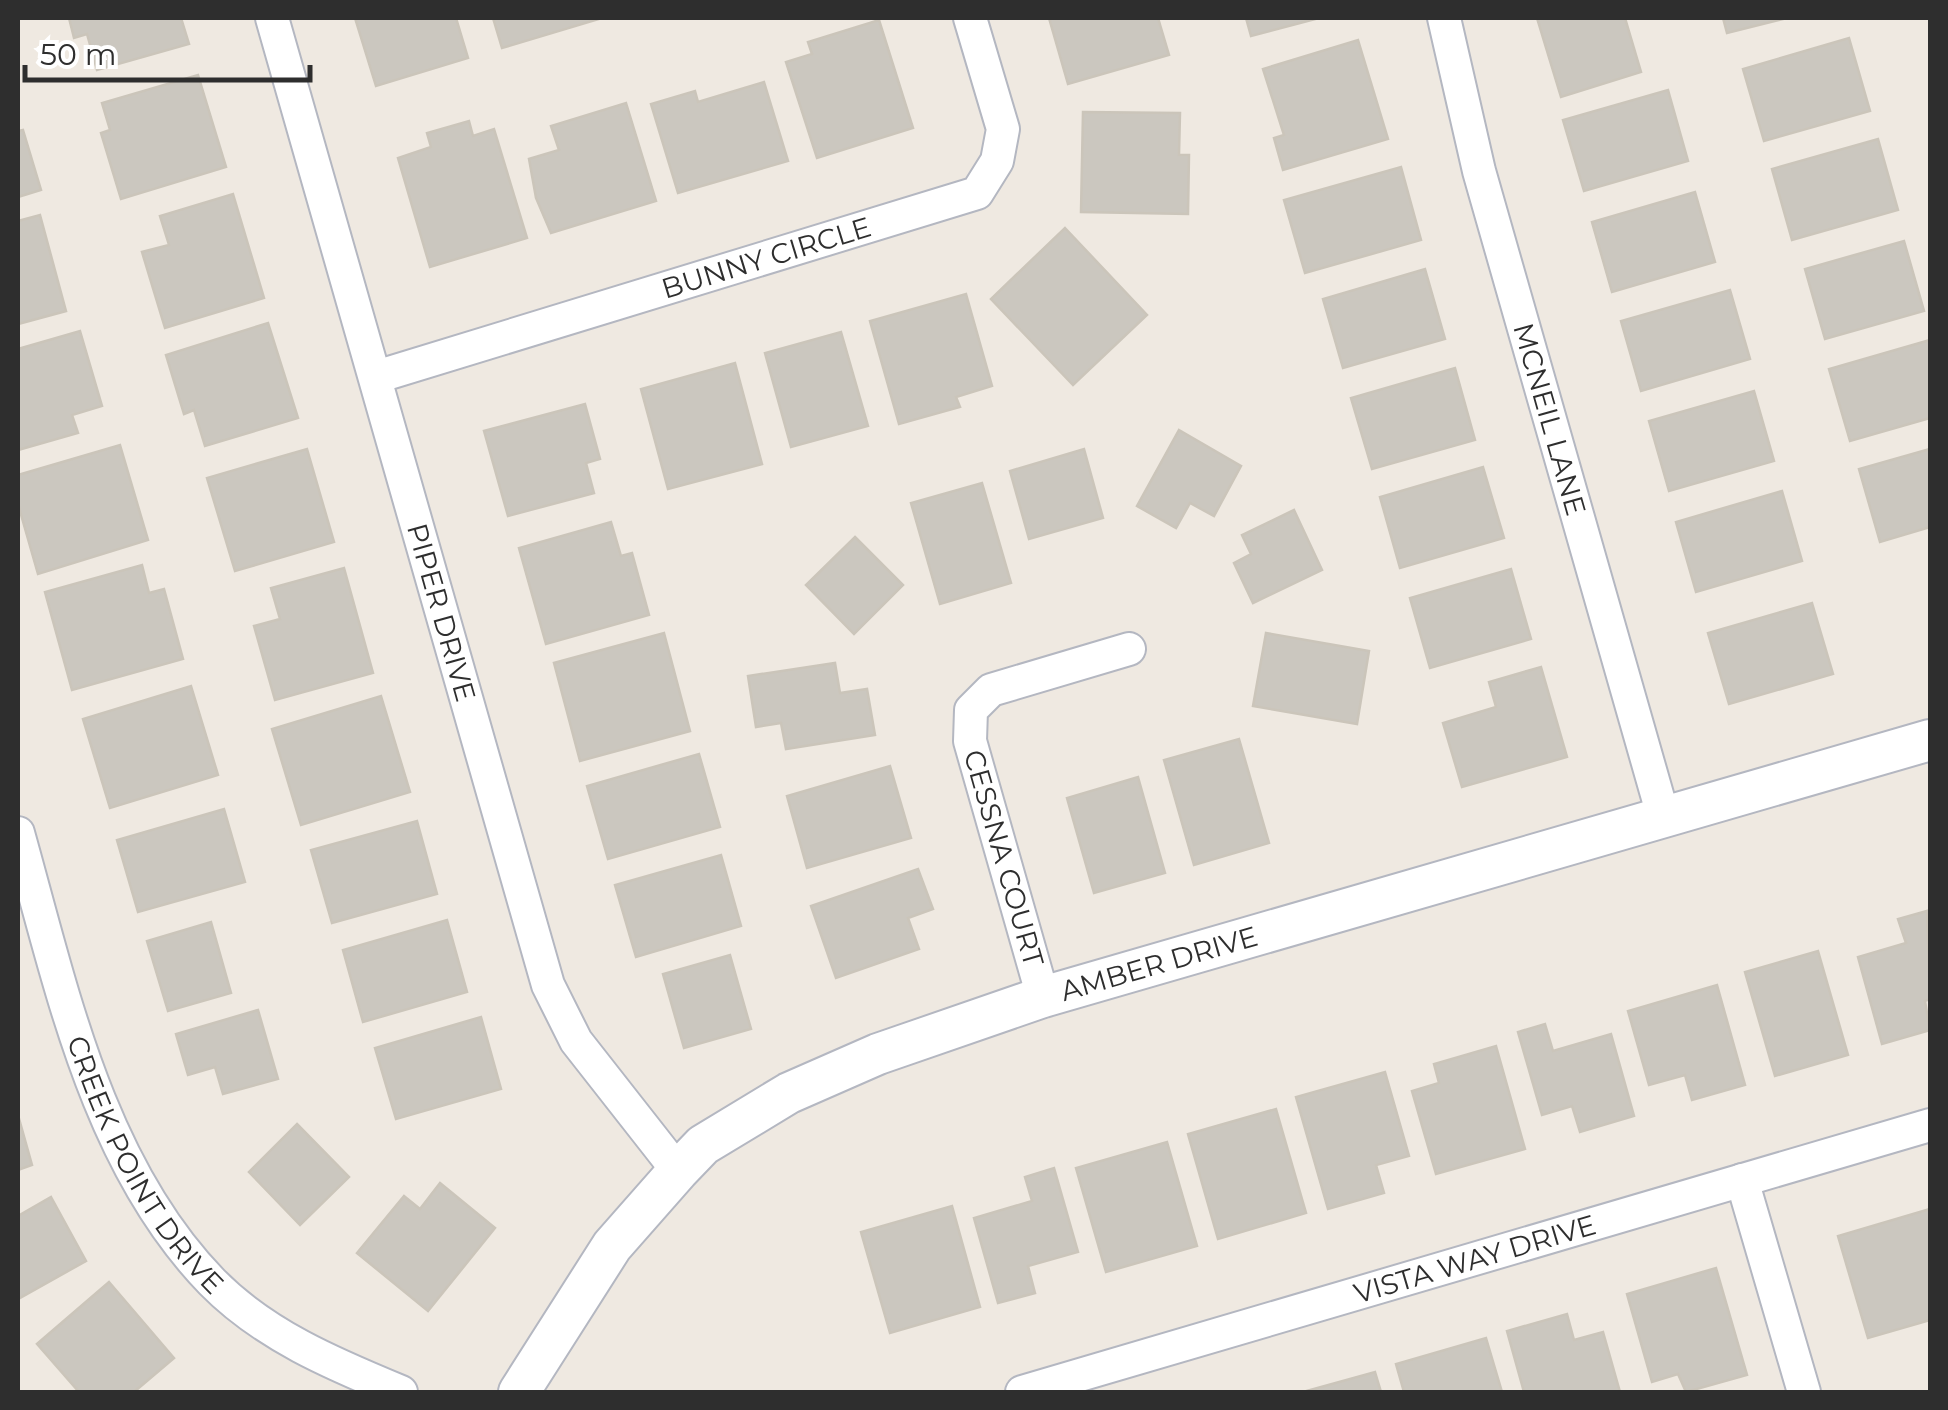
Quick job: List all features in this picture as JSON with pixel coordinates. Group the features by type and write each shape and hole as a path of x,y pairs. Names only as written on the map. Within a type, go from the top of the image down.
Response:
{"street":[{"name":"PIPER DRIVE","path":"272,18 548,985 576,1041 678,1171"},
{"name":"BUNNY CIRCLE","path":"376,377 977,193 997,161 1003,129 970,18"},
{"name":"MCNEIL LANE","path":"1444,18 1479,171 1664,819"},
{"name":"CESSNA COURT","path":"1042,997 970,741 972,710 991,690 1128,649"},
{"name":"AMBER DRIVE","path":"519,1392 612,1246 678,1171 703,1145 789,1093 878,1054 1042,997 1930,740"},
{"name":"CREEK POINT DRIVE","path":"18,833 84,1054 114,1136 151,1203 212,1282 272,1330 325,1361 401,1392"},
{"name":"VISTA WAY DRIVE","path":"1022,1392 1930,1125"},
{"path":"1742,1180 1804,1392"}],"building":[{"path":"69,18 181,18 189,44 97,70 87,34 74,38"},
{"path":"355,18 456,18 468,58 376,86"},
{"path":"493,18 598,18 599,19 502,48"},
{"path":"1049,18 1158,18 1169,55 1068,84"},
{"path":"1246,18 1319,18 1251,36"},
{"path":"1537,18 1625,18 1641,72 1561,97"},
{"path":"1723,18 1787,18 1727,33"},
{"path":"879,20 913,128 817,158 786,62 812,54 808,42"},
{"path":"1849,38 1870,111 1764,141 1743,69"},
{"path":"1358,40 1388,139 1283,170 1274,138 1284,135 1263,69"},
{"path":"198,75 226,167 121,199 101,133 110,130 102,103"},
{"path":"764,82 788,161 678,193 651,104 695,91 698,102"},
{"path":"1668,90 1688,161 1584,191 1563,120"},
{"path":"626,103 656,201 551,233 536,198 529,159 559,150 551,126"},
{"path":"1083,112 1180,113 1179,155 1189,155 1188,214 1081,212"},
{"path":"469,121 473,136 494,129 527,238 430,267 398,158 431,147 427,133"},
{"path":"23,130 41,190 18,197 18,131"},
{"path":"1878,139 1898,210 1792,240 1772,169"},
{"path":"1401,167 1421,240 1305,273 1284,200"},
{"path":"1695,192 1715,262 1612,292 1592,222"},
{"path":"233,194 264,298 165,328 142,252 169,245 160,216"},
{"path":"40,215 66,311 18,324 18,221"},
{"path":"1065,228 1147,315 1073,385 991,299"},
{"path":"1904,241 1924,311 1825,339 1805,269"},
{"path":"1425,269 1445,339 1343,368 1323,299"},
{"path":"1730,290 1750,359 1641,391 1621,321"},
{"path":"966,294 992,386 956,397 960,407 899,424 870,321"},
{"path":"268,323 298,418 205,446 194,410 184,414 166,355"},
{"path":"80,331 102,406 72,415 78,433 18,450 18,349"},
{"path":"841,332 868,426 791,447 765,353"},
{"path":"1930,340 1930,418 1850,441 1829,369"},
{"path":"735,363 762,464 668,489 641,389"},
{"path":"1455,368 1475,440 1372,469 1351,398"},
{"path":"1754,391 1774,461 1669,491 1649,421"},
{"path":"585,404 600,459 586,463 594,493 508,516 484,431"},
{"path":"1179,430 1241,466 1214,516 1190,503 1176,528 1137,506"},
{"path":"120,445 148,540 38,574 18,504 18,475"},
{"path":"307,449 334,542 235,571 207,478"},
{"path":"1084,449 1103,518 1029,539 1010,471"},
{"path":"1930,449 1930,527 1880,542 1859,469"},
{"path":"1483,467 1504,538 1400,568 1380,497"},
{"path":"982,483 1011,583 940,604 911,503"},
{"path":"1782,491 1802,561 1696,592 1676,522"},
{"path":"1294,510 1322,570 1253,603 1234,563 1251,554 1242,535"},
{"path":"611,522 621,556 632,553 649,615 546,644 519,548"},
{"path":"855,537 903,585 854,634 806,585"},
{"path":"142,565 149,593 164,589 183,659 72,690 45,592"},
{"path":"344,568 373,673 275,700 254,626 280,619 271,588"},
{"path":"1511,569 1531,639 1430,668 1410,598"},
{"path":"1812,603 1833,674 1729,704 1708,633"},
{"path":"664,633 690,731 580,761 554,663"},
{"path":"1266,633 1369,651 1357,724 1253,706"},
{"path":"835,663 840,693 867,689 875,735 786,749 781,723 756,727 748,676"},
{"path":"1541,667 1567,757 1462,787 1443,723 1496,707 1489,682"},
{"path":"191,686 218,775 110,808 83,719"},
{"path":"381,696 410,792 301,825 272,729"},
{"path":"1239,739 1269,843 1194,865 1164,760"},
{"path":"699,754 720,827 608,859 587,786"},
{"path":"890,766 911,838 807,868 787,796"},
{"path":"1138,777 1165,873 1094,893 1067,798"},
{"path":"224,809 245,882 138,912 117,840"},
{"path":"417,821 437,894 332,923 311,850"},
{"path":"721,855 741,926 636,957 615,885"},
{"path":"918,869 933,909 908,918 919,949 836,978 811,906"},
{"path":"1927,911 1930,999 1925,1001 1930,1030 1882,1044 1858,957 1906,943 1898,919"},
{"path":"447,920 467,992 363,1022 343,950"},
{"path":"211,922 231,993 168,1011 147,941"},
{"path":"1818,951 1848,1055 1775,1076 1745,972"},
{"path":"730,955 751,1029 684,1048 663,974"},
{"path":"1717,985 1745,1085 1692,1100 1685,1075 1649,1085 1628,1011"},
{"path":"258,1010 278,1079 223,1094 215,1067 188,1075 176,1034"},
{"path":"481,1017 501,1089 396,1119 375,1048"},
{"path":"1545,1024 1553,1051 1611,1034 1634,1116 1580,1132 1572,1106 1542,1115 1518,1032"},
{"path":"1496,1046 1525,1149 1436,1174 1412,1091 1439,1083 1434,1064"},
{"path":"1385,1072 1409,1156 1376,1165 1384,1193 1328,1209 1296,1097"},
{"path":"1276,1109 1306,1213 1218,1239 1188,1134"},
{"path":"18,1115 32,1165 18,1170"},
{"path":"297,1124 349,1177 300,1225 249,1172"},
{"path":"1167,1142 1197,1246 1106,1272 1076,1168"},
{"path":"1054,1168 1078,1252 1028,1266 1035,1293 998,1303 974,1218 1032,1201 1025,1177"},
{"path":"440,1183 495,1228 428,1311 357,1253 404,1196 420,1209"},
{"path":"51,1197 86,1261 18,1299 18,1216"},
{"path":"952,1206 980,1307 890,1333 861,1232"},
{"path":"1930,1209 1930,1320 1868,1338 1838,1236"},
{"path":"1716,1268 1747,1375 1686,1392 1678,1374 1652,1382 1627,1294"},
{"path":"109,1282 174,1358 134,1392 79,1392 37,1344"},
{"path":"1567,1314 1574,1340 1603,1332 1620,1392 1524,1392 1507,1331"},
{"path":"1486,1338 1502,1392 1404,1392 1396,1364"},
{"path":"1375,1372 1381,1392 1303,1392"}]}
